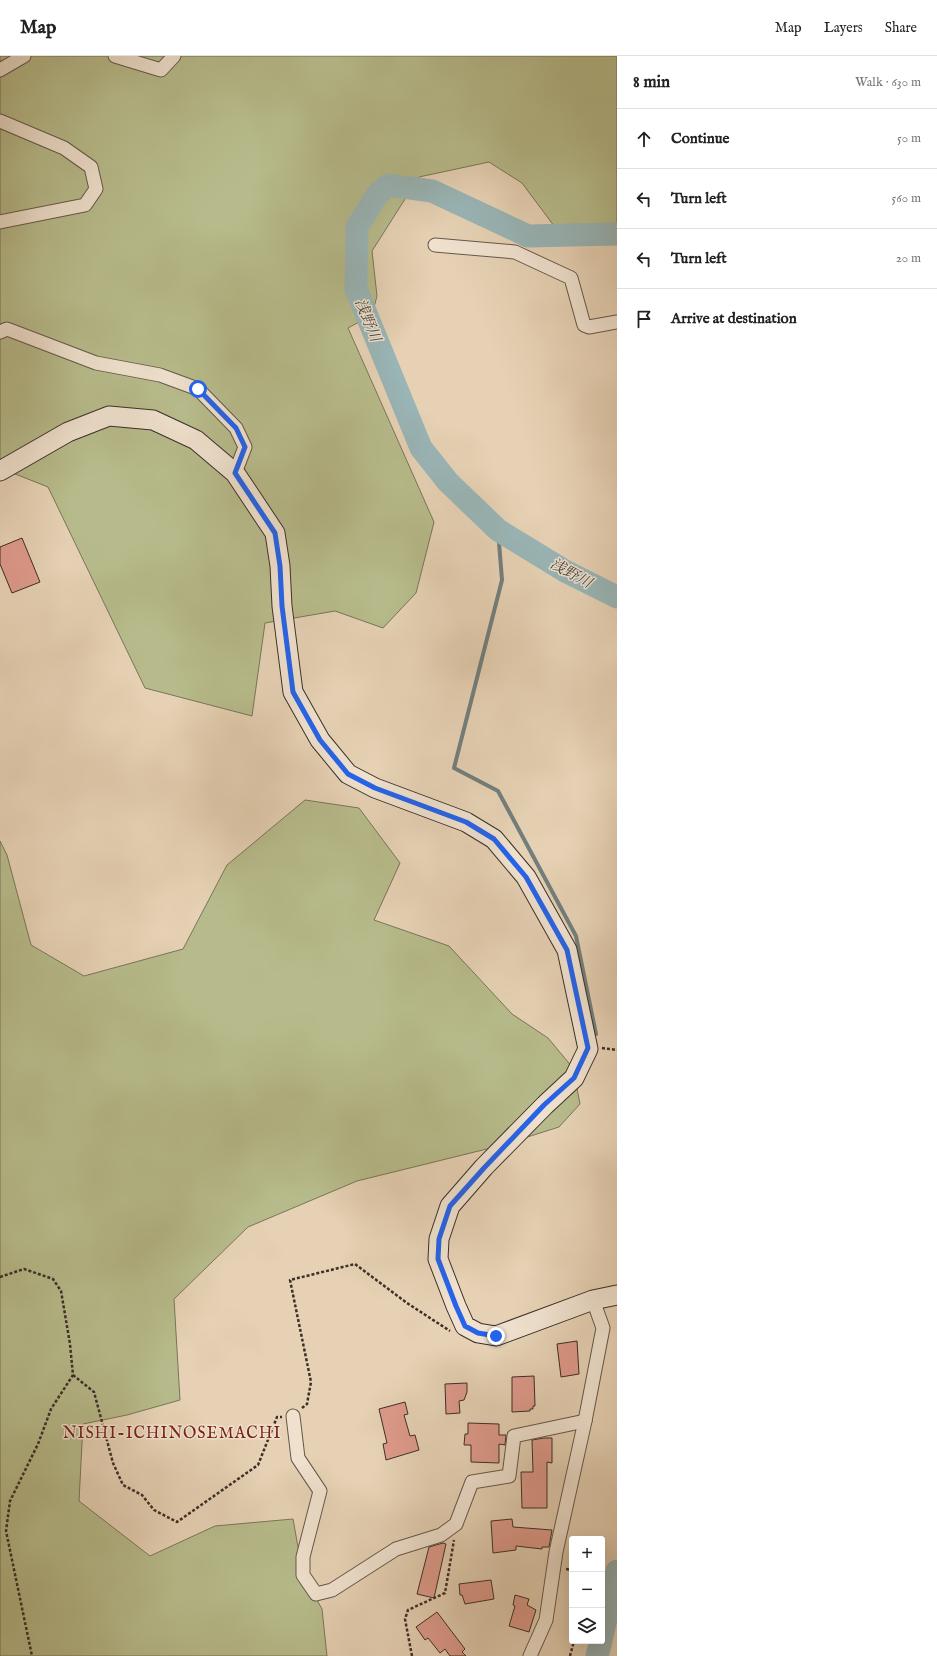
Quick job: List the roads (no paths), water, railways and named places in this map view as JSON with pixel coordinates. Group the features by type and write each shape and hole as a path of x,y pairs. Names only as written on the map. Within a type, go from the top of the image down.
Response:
{"street":[{"path":"0,70 24,56"},
{"path":"115,56 161,70 174,56"},
{"path":"0,121 64,148 91,167 96,190 84,205 0,222"},
{"path":"435,245 515,252 571,278 584,325 589,327 617,322"},
{"path":"0,332 8,329 96,363 160,375 198,389 236,428 245,447 235,473"},
{"path":"0,471 68,432 109,416 153,420 196,440 235,473 275,533 280,566 282,606 293,692 320,740 348,774 375,788 466,822 494,839 526,877 567,950 588,1048 574,1078 544,1105 450,1206 439,1239 438,1259 456,1306 465,1326 478,1333 496,1336 607,1297 603,1328 586,1421 556,1552 546,1620 530,1656"},
{"path":"292,1416 298,1458 320,1490 303,1556 304,1575 316,1594 332,1590 396,1549 441,1535 456,1524 472,1482 509,1476 514,1436 586,1421"}],"waterway":[{"name":"浅野川","path":"617,234 528,236 432,191 388,185 377,195 357,227 356,289 421,448 448,482 498,530 565,571 617,597"},
{"path":"498,530 502,580 454,768 498,791 576,936 596,1034"},
{"name":"浅野川","path":"605,1623 617,1571"},
{"name":"浅野川","path":"597,1656 600,1644"}],"district":[{"name":"NISHI-ICHINOSEMACHI","path":"172,1432"}]}
